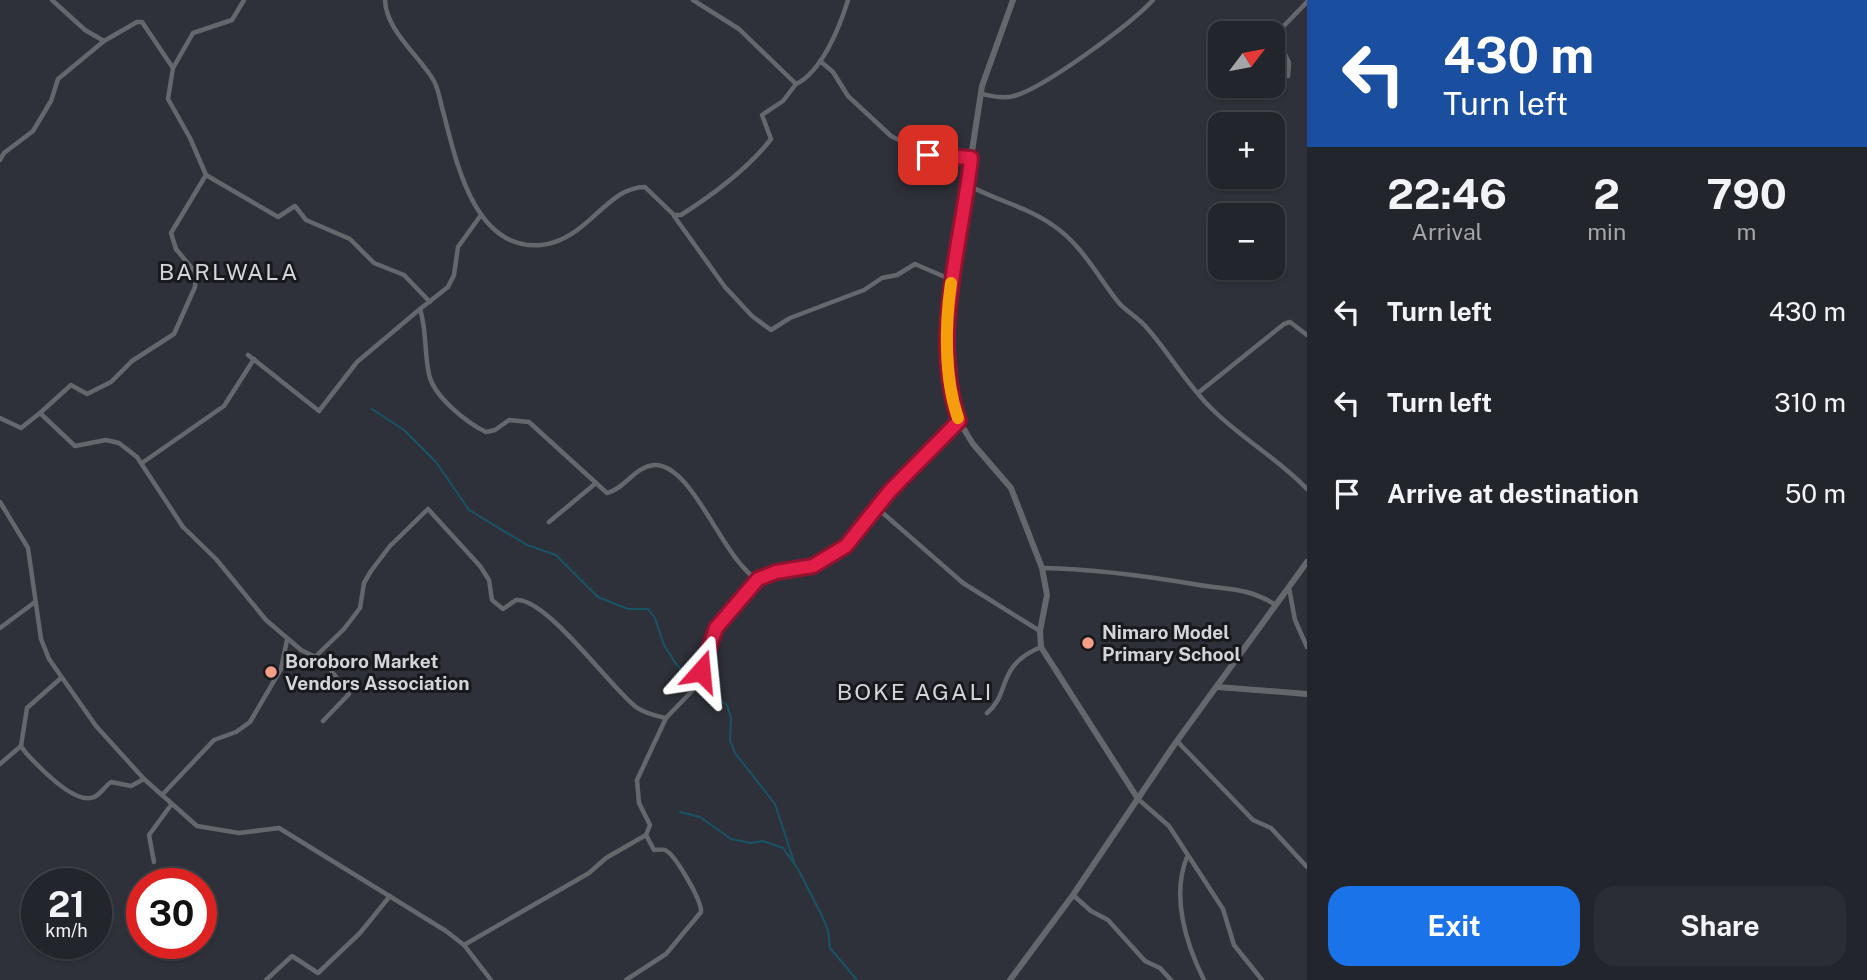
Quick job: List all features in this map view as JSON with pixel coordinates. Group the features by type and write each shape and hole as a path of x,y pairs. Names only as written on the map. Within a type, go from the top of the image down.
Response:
{"street":[{"path":"52,0 85,30 104,41"},
{"path":"244,0 232,20 193,33 173,68 168,99 190,138 206,175 278,217 295,206 306,220 350,239 374,263 404,275 430,302"},
{"path":"385,0 386,15 435,82 459,166 481,215 492,228 512,243 537,246 554,244 579,232 612,201 638,187 645,187 674,215 725,287 752,317 771,331 790,318 864,290 912,265 952,280"},
{"path":"693,0 739,29 796,84"},
{"path":"674,215 681,215 751,163 771,139 762,115 783,101 820,61 848,0"},
{"path":"1013,0 991,56 981,93 948,307 949,357 959,421 973,444 1011,488 1042,568 1047,595 1040,631 1041,647 1138,799 1169,826 1223,909 1234,945 1262,980"},
{"path":"981,93 1008,97 1036,86 1117,31 1153,0"},
{"path":"1289,76 1289,63 1276,34 1307,2"},
{"path":"0,160 33,131 51,101 58,79 104,41 141,22 173,68"},
{"path":"820,61 833,72 848,96 891,136 928,155 971,158"},
{"path":"0,418 21,428 71,385 87,394 105,386 132,361 177,330 195,287 196,273 176,249 171,233 206,175"},
{"path":"968,185 1008,204 1029,209 1070,239 1120,304 1145,325 1198,393 1260,450 1285,466 1307,489"},
{"path":"248,355 319,411 350,369 430,302 452,280 458,247 481,215"},
{"path":"420,309 426,330 429,376 447,402 485,432 495,430 509,420 529,422 607,493 648,466 656,465 676,472 745,569 758,579"},
{"path":"1198,393 1284,324 1290,322 1307,335"},
{"path":"142,463 224,407 254,359"},
{"path":"40,413 75,446 106,440 119,443 142,463 183,527 216,559 287,640 327,664 349,695 323,721"},
{"path":"464,945 589,873 606,858 646,835 650,825 639,803 637,780 666,718 694,689 716,628 758,579 776,572 805,569 825,561 855,538 876,507 959,421"},
{"path":"549,522 596,482"},
{"path":"0,502 27,548 41,639 61,678 96,726 144,779 197,826 239,833 279,828 464,945 491,980"},
{"path":"876,507 963,583 1040,631"},
{"path":"315,657 344,629 360,608 363,583 376,564 428,509 485,572 490,597 496,606 503,609 516,600 530,602 567,634 594,666 635,706 666,718"},
{"path":"1010,980 1073,895 1177,741 1307,562"},
{"path":"1042,568 1102,571 1204,586 1233,587 1259,595 1276,605"},
{"path":"1289,587 1295,620 1307,648"},
{"path":"0,628 35,602"},
{"path":"162,795 214,740 236,732 250,722 281,669 287,640"},
{"path":"987,713 995,707 1009,670 1041,647"},
{"path":"0,764 21,746 27,708 61,678"},
{"path":"1218,687 1307,694"},
{"path":"1177,741 1253,820 1271,828 1307,867"},
{"path":"21,746 61,786 85,798 97,796 111,782 131,786 144,779"},
{"path":"154,862 149,835 171,805"},
{"path":"626,980 666,954 701,912 699,898 671,855 663,849 654,850 646,835"},
{"path":"1187,856 1179,894 1192,953 1202,979"},
{"path":"1073,895 1091,911 1108,920 1145,961 1160,968 1171,980"},
{"path":"266,980 292,956 318,973 360,933 390,896"}],"waterway":[{"path":"372,409 404,430 436,462 469,510 527,545 556,555 598,597 628,609 648,609 655,618 664,645 676,664 691,680 727,705 731,718 730,740 735,753 775,804 794,862"},
{"path":"680,812 700,817 731,839 751,843 763,841 783,848 798,869 821,914 828,930 830,948 857,980"}],"slow traffic":[{"path":"951,283 948,307 949,357 958,418"}],"place":[{"name":"Nimaro Model Primary School","path":"1088,643"},
{"name":"Boroboro Market Vendors Association","path":"271,672"}],"district":[{"name":"BARLWALA","path":"229,272"},
{"name":"BOKE AGALI","path":"915,692"}],"route":[{"path":"701,671 716,628 758,579 776,572 805,569 825,561 846,546 889,492 959,421 949,357 948,307 954,261 965,213 971,158 928,155"}]}
